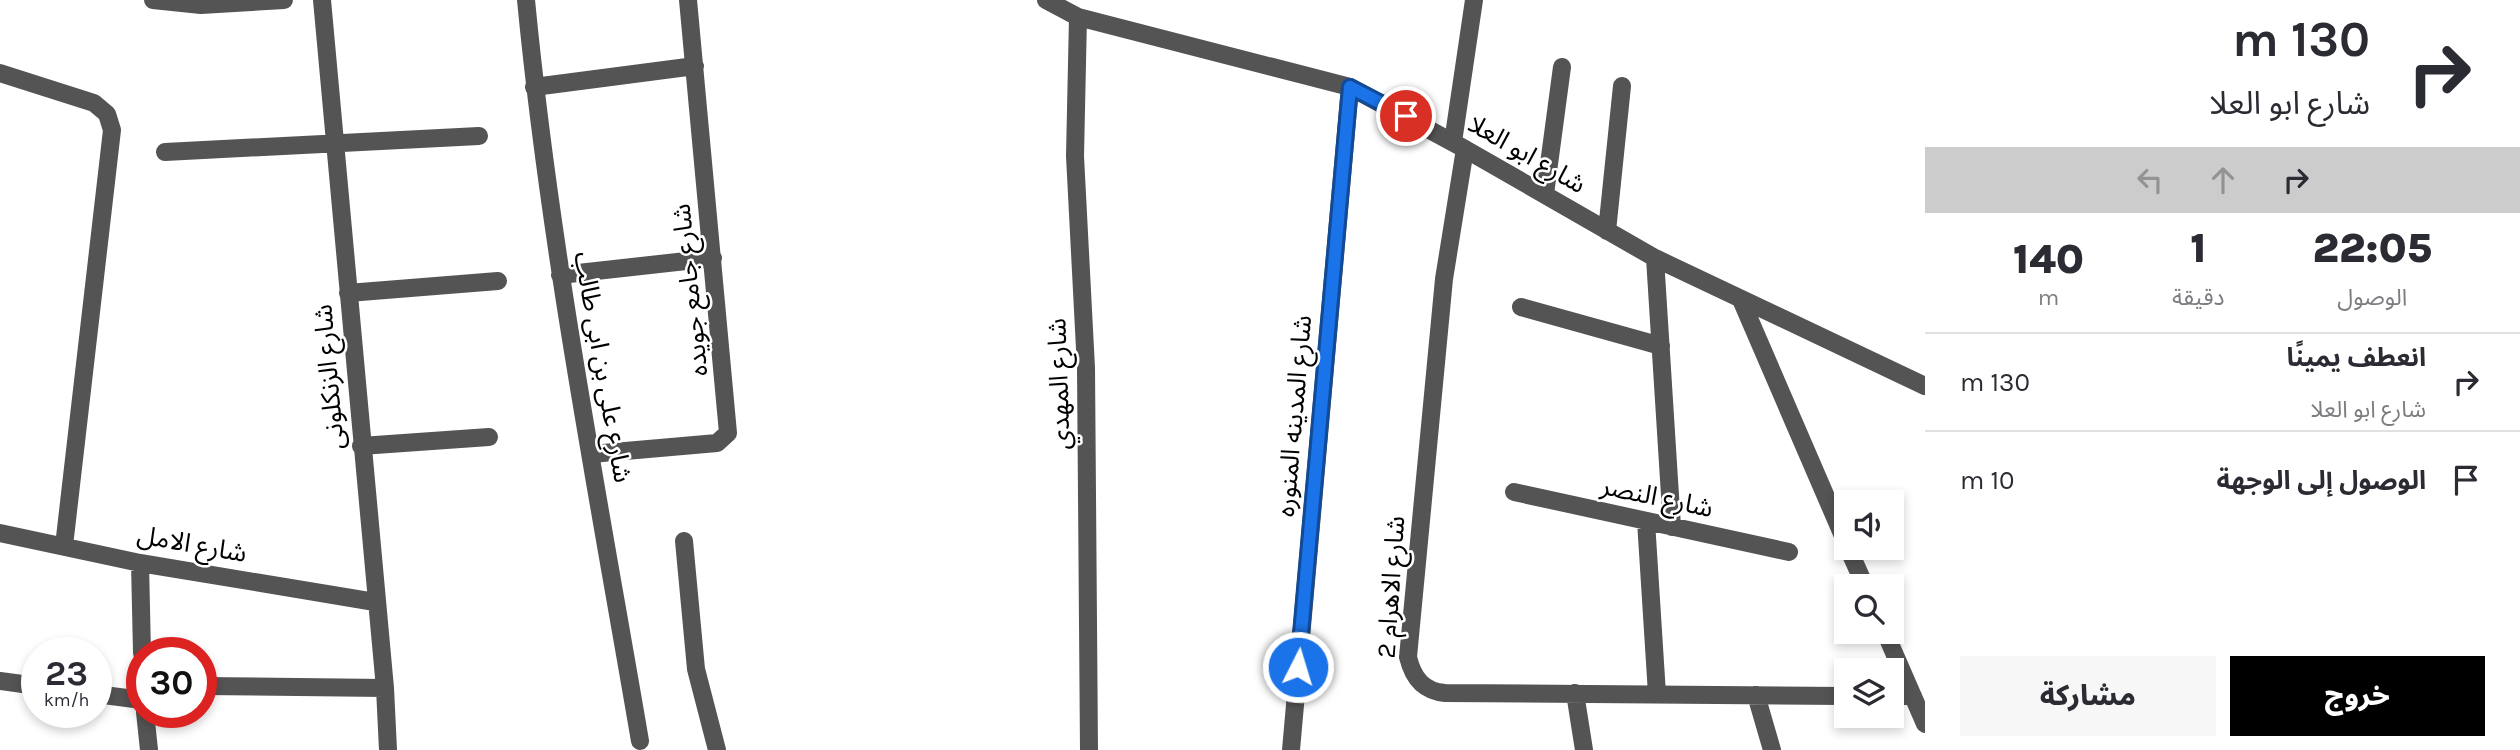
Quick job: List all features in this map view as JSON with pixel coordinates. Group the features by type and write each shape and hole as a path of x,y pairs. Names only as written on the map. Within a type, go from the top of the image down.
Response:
{"street":[{"path":"153,0 201,5 285,0"},
{"name":"شارع الزنكلونى","path":"322,0 375,602 385,688 388,750"},
{"name":"شارع على بن ابى طالب","path":"526,0 534,87 560,275 640,741"},
{"name":"شارع جامع جويده","path":"591,454 717,443 728,433 688,0"},
{"name":"شارع ابو العلا","path":"1046,0 1078,16 1350,87 1459,145 1655,258 1742,302 1925,386"},
{"name":"شارع الاهرام 2","path":"1474,0 1408,657 1412,672 1421,684 1433,691 1834,696"},
{"name":"شارع المهدي","path":"1078,16 1075,156 1086,368 1089,750"},
{"path":"534,87 695,66"},
{"path":"1545,194 1562,67"},
{"path":"0,73 94,103 107,114 112,130 64,546"},
{"path":"1607,231 1622,86"},
{"name":"شارع المدينه المنوره","path":"1291,750 1350,87"},
{"path":"165,152 479,136"},
{"path":"560,275 713,258"},
{"path":"1655,258 1672,527"},
{"path":"348,293 498,281"},
{"path":"1742,302 1834,515"},
{"path":"1521,307 1661,346"},
{"path":"361,446 489,437"},
{"name":"شارع النصر","path":"1514,492 1789,552"},
{"path":"1646,521 1657,694"},
{"name":"شارع الامل","path":"0,533 140,563 375,602"},
{"path":"684,541 696,669 717,750"},
{"path":"140,563 142,637"},
{"path":"1890,644 1925,724"},
{"path":"0,681 21,684"},
{"path":"217,687 385,688"},
{"path":"1575,693 1584,750"},
{"path":"1756,695 1772,750"},
{"path":"1904,696 1913,696"},
{"path":"147,728 149,750"}],"route":[{"path":"1298,667 1350,87 1406,116"}]}
